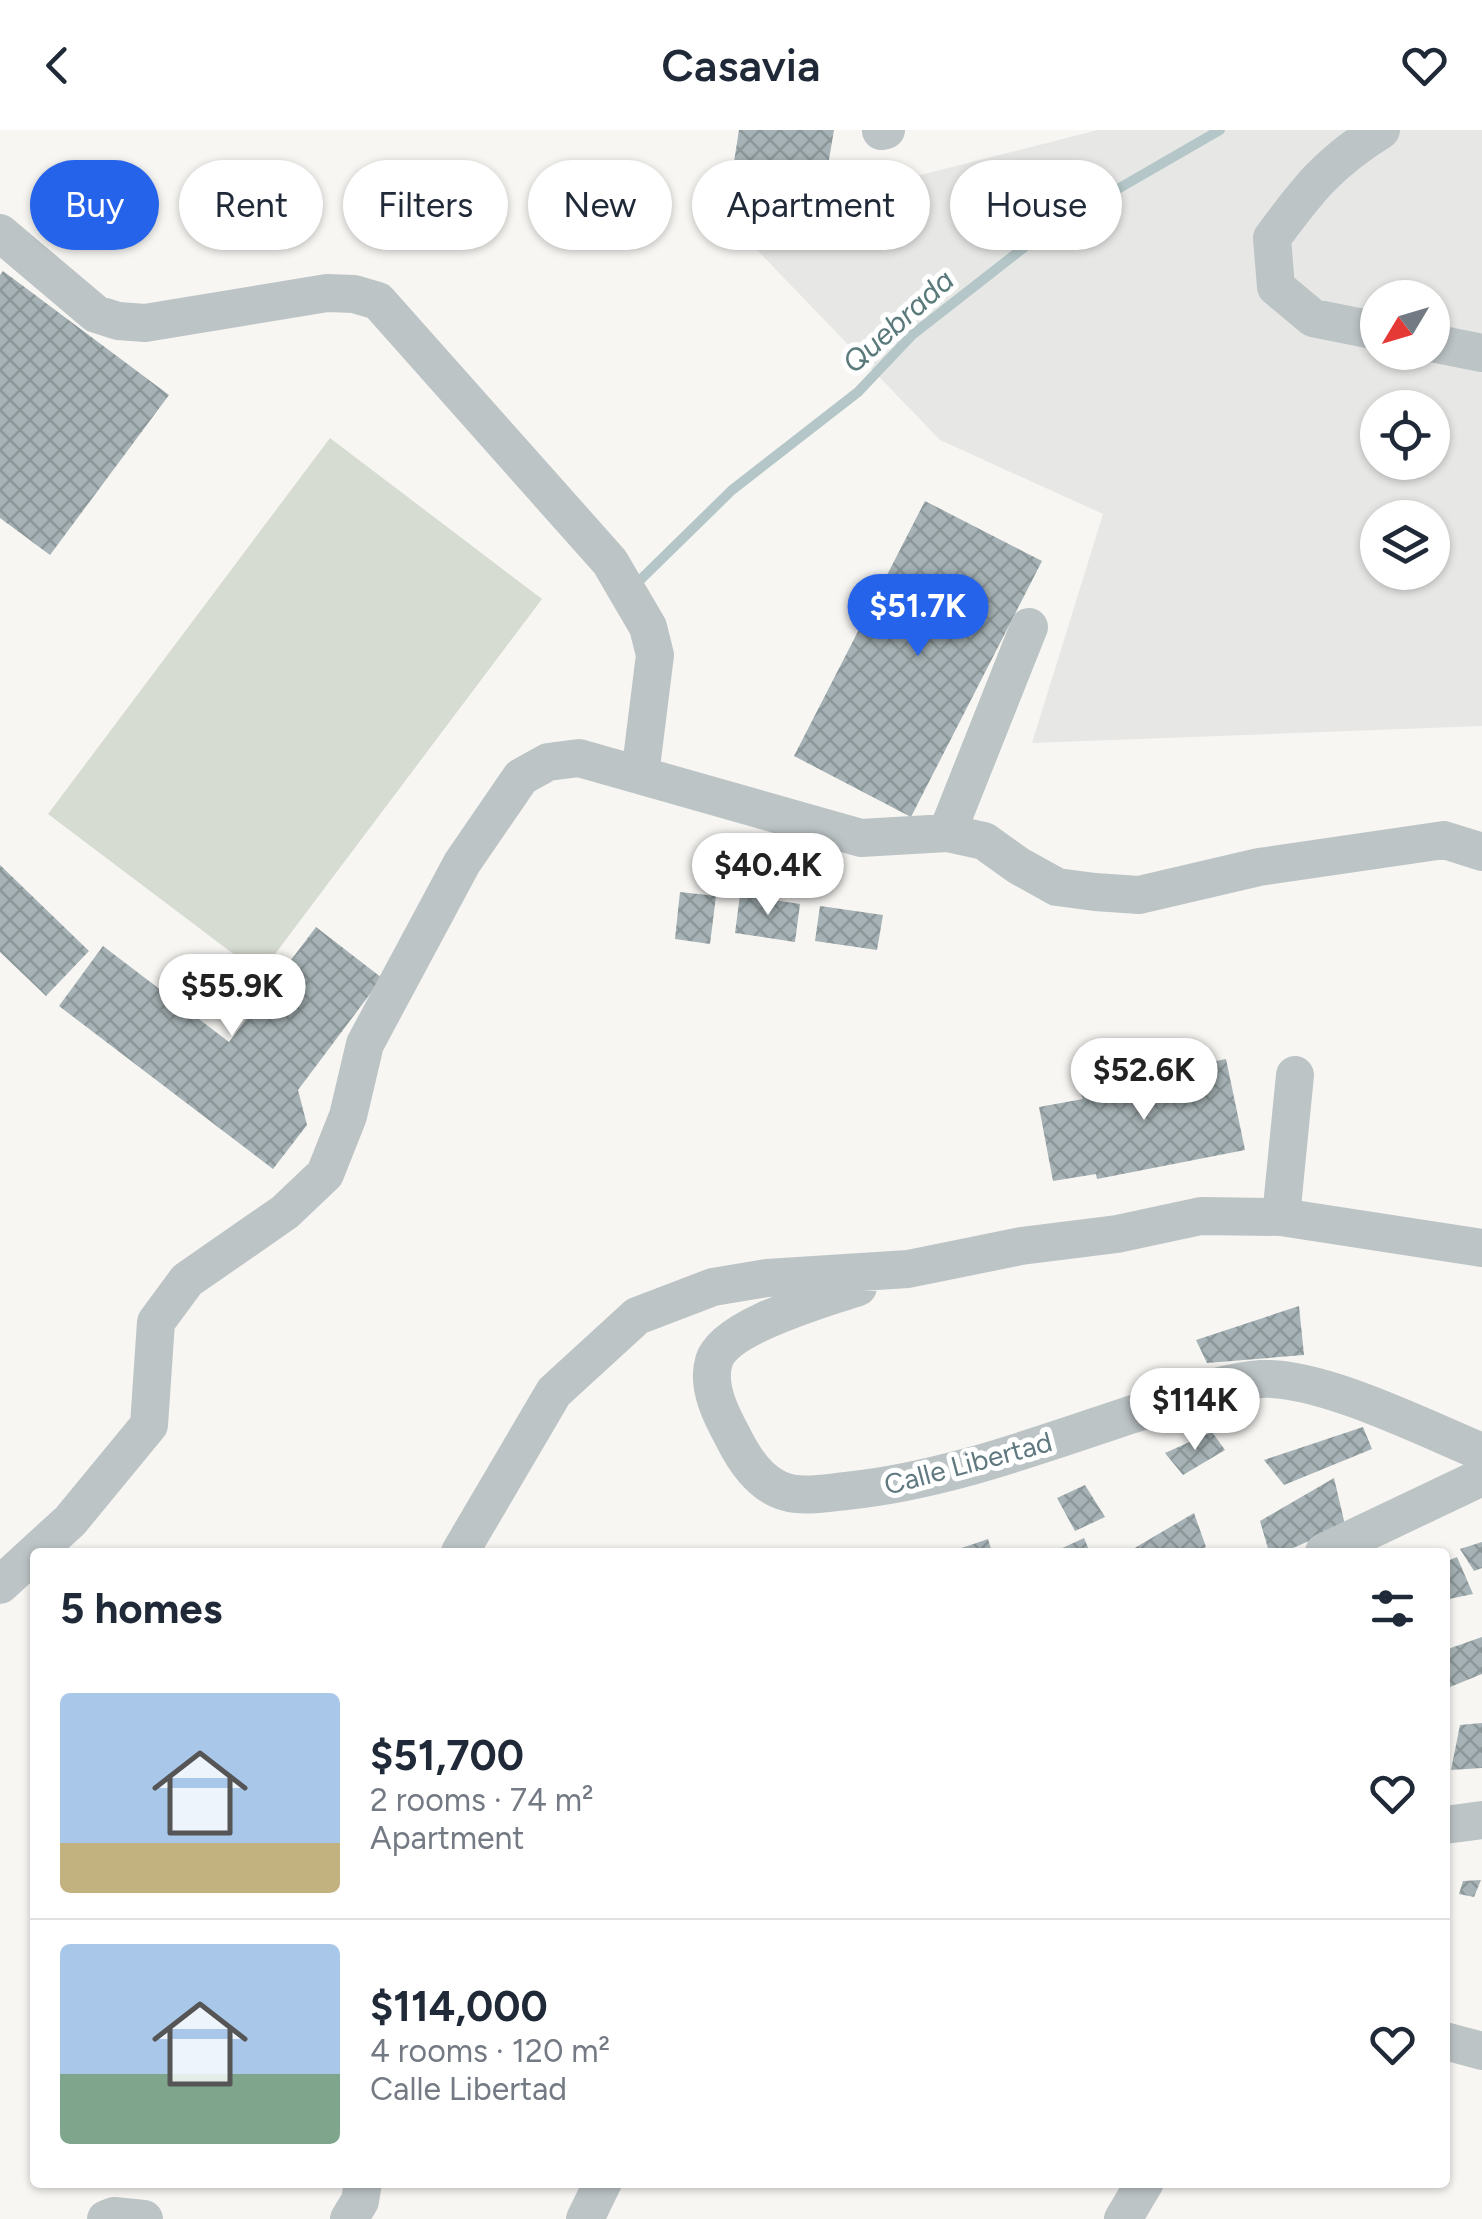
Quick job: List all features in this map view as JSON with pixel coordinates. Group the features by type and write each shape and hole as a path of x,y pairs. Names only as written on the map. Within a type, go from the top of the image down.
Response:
{"street":[{"path":"1360,327 1313,318 1276,287 1272,238 1317,178 1381,130"},
{"path":"0,233 96,314 118,321 145,323 326,293 354,294 378,301 610,562 648,627 656,655 640,775"},
{"path":"1450,347 1482,353"},
{"path":"947,833 1030,626"},
{"path":"40,1548 70,1521 149,1425 156,1322 177,1294 188,1280 285,1212 325,1174 348,1116 364,1044 462,864 521,777 548,762 579,758 861,838 947,833 984,840 1057,887 1139,896 1259,867 1444,840 1482,852"},
{"path":"1281,1217 1295,1075"},
{"name":"Calle Libertad","path":"1482,1248 1281,1217 1201,1216 1117,1234 1021,1246 792,1294 715,1356 712,1375 719,1411 743,1457 780,1490 802,1494 896,1486 1032,1448 1198,1393 1260,1380 1303,1381 1482,1452"},
{"name":"Calle Libertad","path":"462,1548 554,1392 637,1316 713,1287 767,1278 792,1294"},
{"path":"1332,1548 1482,1476"},
{"path":"0,1584 30,1557"},
{"path":"1450,1825 1482,1820"},
{"path":"1450,2042 1482,2051"},
{"path":"349,2219 360,2202 361,2188"},
{"path":"586,2219 599,2188"},
{"path":"1122,2219 1142,2188"}],"shaded area":[{"path":"1098,130 1482,130 1482,726 1032,743 1103,514 940,440 757,250 930,250 930,173 950,168 950,250 1122,250 1122,160 980,160"},
{"path":"330,438 542,599 260,974 48,814"}],"building":[{"path":"739,130 834,130 829,160 734,160"},
{"path":"3,271 169,395 50,555 0,518"},
{"path":"925,501 1042,561 911,817 794,756"},
{"path":"0,865 89,951 46,996 0,952"},
{"path":"680,892 716,896 710,944 675,939"},
{"path":"740,895 800,904 795,942 735,933"},
{"path":"820,906 883,915 877,950 815,941"},
{"path":"316,927 382,978 298,1090 307,1125 273,1169 59,1006 103,946 229,1042"},
{"path":"1226,1059 1245,1150 1097,1179 1096,1174 1053,1181 1039,1107 1083,1099 1078,1089"},
{"path":"1299,1306 1304,1355 1207,1363 1196,1340"},
{"path":"1363,1427 1372,1449 1284,1485 1264,1460"},
{"path":"1212,1432 1225,1450 1183,1475 1165,1453"},
{"path":"1334,1478 1345,1525 1293,1548 1268,1548 1260,1521"},
{"path":"1085,1485 1105,1517 1075,1531 1057,1498"},
{"path":"1194,1513 1206,1547 1204,1548 1135,1548"},
{"path":"1084,1538 1088,1548 1063,1548"},
{"path":"988,1539 991,1548 962,1548"},
{"path":"1482,1542 1482,1568 1474,1571 1460,1549"},
{"path":"1457,1557 1473,1594 1450,1599 1450,1560"},
{"path":"1482,1637 1482,1674 1450,1687 1450,1648"},
{"path":"1482,1723 1482,1768 1451,1770 1460,1725"},
{"path":"1481,1880 1474,1897 1459,1894 1463,1881"}],"waterway":[{"name":"Quebrada","path":"636,584 732,490 858,392 912,335 1045,231 1220,130"}]}
